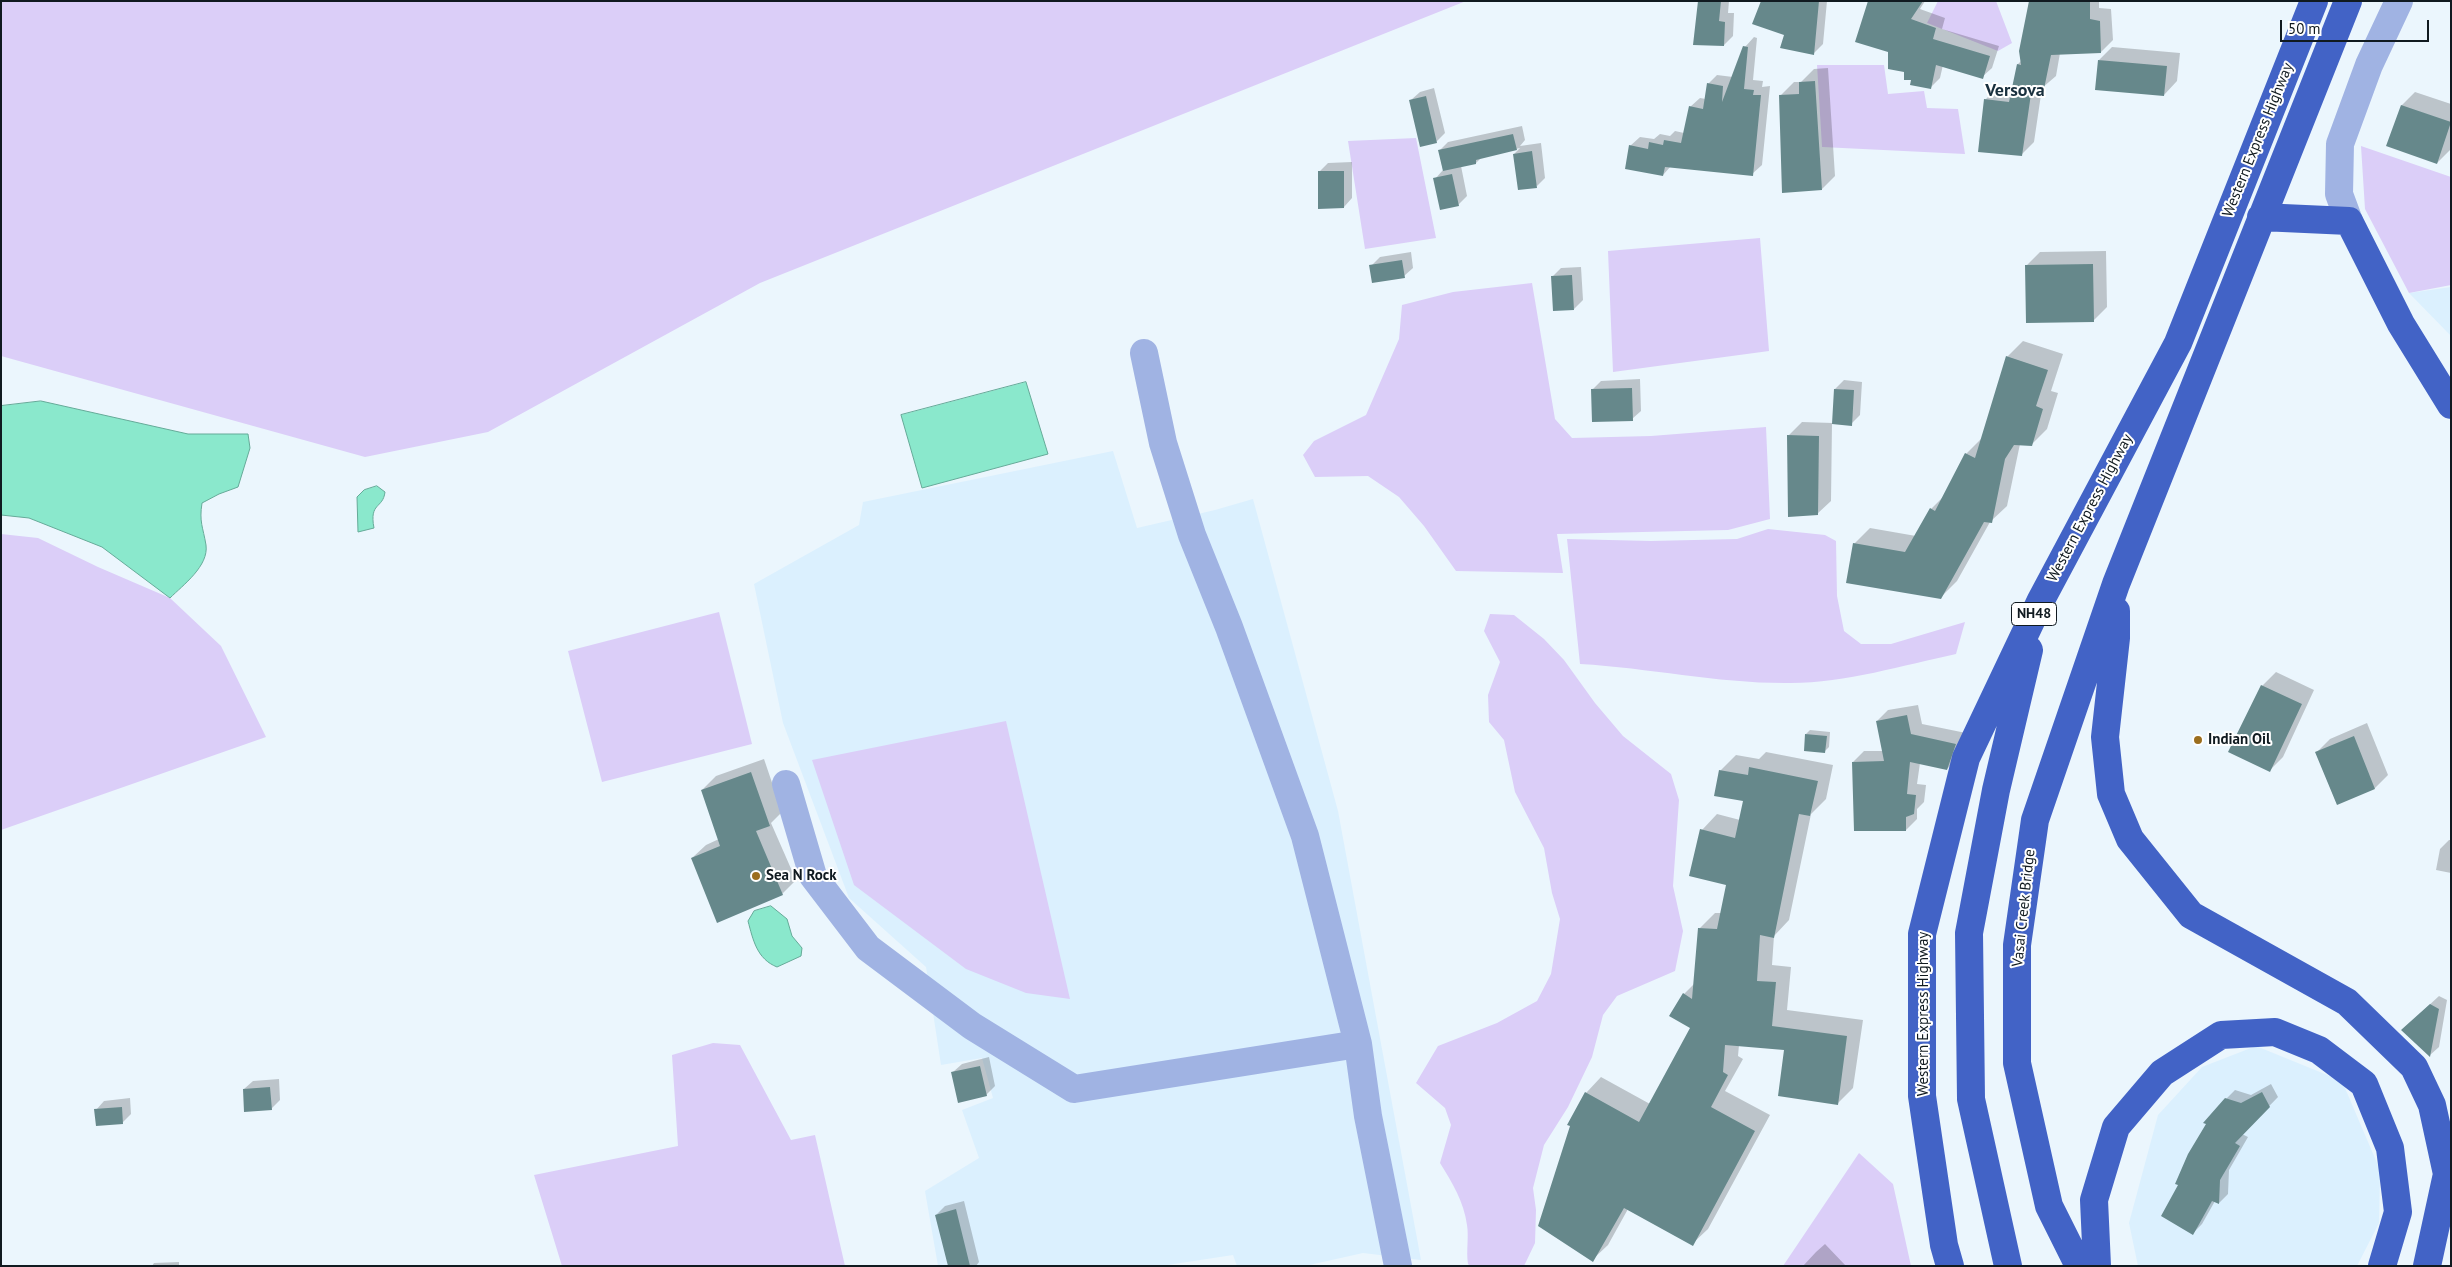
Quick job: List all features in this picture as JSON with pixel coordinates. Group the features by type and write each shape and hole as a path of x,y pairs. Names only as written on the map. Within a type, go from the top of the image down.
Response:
{"highway":[{"name":"Western Express Highway","path":"1950,1266 1944,1245 1922,1096 1922,934 1966,758 2041,600 2178,343 2314,1"},
{"name":"Western Express Highway","path":"2116,584 2348,1"},
{"path":"2261,217 2349,222 2401,324 2451,406"},
{"path":"2116,584 2116,638 2105,737 2111,794 2130,839 2191,914 2347,1002 2414,1067 2432,1105 2449,1166 2427,1266"},
{"name":"Vasai Creek Bridge","path":"2079,1266 2049,1206 2016,1063 2016,945 2034,820 2116,584"},
{"path":"2008,1266 1971,1099 1969,933 1996,790 2041,600"},
{"path":"2097,1266 2094,1200 2116,1127 2162,1073 2221,1035 2275,1032 2319,1050 2364,1084 2390,1148 2398,1212 2382,1266"}],"street":[{"path":"2349,222 2339,194 2340,144 2369,65 2399,1"},
{"path":"1144,353 1163,442 1192,535 1229,627 1305,836 1358,1044 1368,1116 1398,1266"},
{"path":"786,784 813,876 868,948 972,1026 1074,1089 1358,1044"}],"shaded area":[{"path":"1,1 1466,1 760,283 488,432 365,457 1,356"},
{"path":"1938,1 1996,1 2012,43 1998,51 1927,23"},
{"path":"1817,65 1884,65 1888,94 1924,91 1927,108 1958,109 1965,154 1822,147"},
{"path":"1416,138 1436,238 1365,249 1348,141"},
{"path":"2361,146 2451,177 2451,285 2409,293 2365,209"},
{"path":"1760,238 1769,351 1613,372 1608,251"},
{"path":"1532,283 1555,419 1572,438 1651,436 1766,427 1770,519 1728,530 1557,534 1563,573 1456,571 1424,526 1399,497 1368,476 1315,477 1303,455 1314,441 1366,415 1399,339 1402,305 1453,292"},
{"path":"2451,287 2451,336 2409,293"},
{"path":"1026,382 1048,454 922,488 901,415"},
{"path":"41,401 188,434 248,434 250,448 238,487 202,503 201,520 206,553 199,568 170,598 102,547 29,518 1,515 1,406"},
{"path":"1113,451 1137,528 1253,499 1338,811 1421,1260 1363,1253 1305,1266 1237,1266 1233,1255 1161,1266 938,1266 925,1191 979,1158 962,1110 993,1098 982,1058 941,1065 926,967 849,898 783,723 754,584 859,525 863,502"},
{"path":"377,486 385,492 382,501 373,514 374,528 358,532 357,497 364,490"},
{"path":"1768,529 1825,535 1836,541 1837,596 1844,631 1861,644 1891,644 1965,622 1956,654 1853,677 1791,683 1738,681 1580,664 1567,539 1651,541 1737,539"},
{"path":"1,534 38,538 98,567 170,598 221,646 266,737 1,830"},
{"path":"719,612 752,744 602,782 568,651"},
{"path":"1490,614 1514,615 1544,639 1564,660 1595,703 1623,736 1671,774 1679,800 1673,886 1683,931 1675,971 1617,996 1603,1015 1592,1057 1568,1107 1544,1145 1533,1188 1536,1210 1535,1243 1524,1266 1470,1266 1468,1264 1468,1230 1463,1208 1453,1185 1440,1163 1451,1125 1445,1108 1416,1083 1438,1046 1497,1023 1537,1001 1551,974 1560,919 1552,893 1544,848 1515,792 1504,740 1489,722 1488,695 1500,662 1484,631"},
{"path":"1006,721 1070,999 1026,993 966,969 854,885 812,760"},
{"path":"771,906 787,919 792,936 802,948 801,956 777,967 770,964 760,954 754,942 748,921 754,911"},
{"path":"713,1043 740,1045 791,1140 815,1135 845,1266 562,1266 534,1175 678,1146 672,1055"},
{"path":"2256,1046 2342,1081 2380,1170 2379,1223 2357,1266 2138,1266 2129,1223 2158,1115 2202,1067"},
{"path":"1859,1153 1893,1184 1911,1266 1783,1266"}],"building":[{"path":"1698,1 1721,1 1719,21 1725,22 1724,46 1693,45"},
{"path":"1761,1 1819,1 1814,55 1780,48 1784,35 1752,24"},
{"path":"1868,1 1923,1 1911,19 1936,28 1933,39 1990,56 1983,79 1936,65 1931,89 1910,85 1911,80 1904,80 1904,72 1888,69 1888,52 1855,42"},
{"path":"2029,1 2090,1 2090,19 2100,21 2101,53 2051,55 2044,89 2032,87 2022,156 1978,152 1984,99 2009,102 2017,64 2021,65 2019,51"},
{"path":"1743,46 1748,47 1744,89 1754,90 1753,95 1761,95 1753,176 1665,167 1663,176 1625,169 1629,145 1648,149 1649,142 1663,145 1664,140 1681,143 1689,106 1703,109 1707,83 1723,86 1722,102"},
{"path":"2098,60 2167,66 2164,96 2095,90"},
{"path":"1815,81 1822,190 1782,193 1779,95 1799,94 1799,82"},
{"path":"1426,96 1437,143 1420,147 1409,100"},
{"path":"2401,105 2451,122 2437,164 2386,146"},
{"path":"1513,134 1517,150 1476,160 1476,164 1443,171 1438,150"},
{"path":"1532,151 1537,188 1518,190 1513,154"},
{"path":"1318,171 1344,171 1344,208 1318,209"},
{"path":"1452,174 1459,206 1440,210 1433,178"},
{"path":"1402,260 1405,278 1372,283 1369,265"},
{"path":"2093,264 2094,322 2026,323 2025,265"},
{"path":"1572,275 1574,310 1553,311 1551,276"},
{"path":"2006,356 2048,370 2036,406 2043,409 2032,446 2014,445 2005,459 1992,523 1984,522 1941,599 1846,583 1853,543 1905,552 1930,508 1935,511 1965,453 1975,458"},
{"path":"1632,388 1633,421 1592,422 1591,389"},
{"path":"1834,389 1854,390 1852,426 1832,424"},
{"path":"1787,435 1819,436 1818,515 1788,517"},
{"path":"2261,685 2302,704 2270,772 2228,752"},
{"path":"1907,715 1911,734 1956,744 1947,770 1910,762 1907,794 1916,795 1914,814 1906,817 1906,831 1854,831 1852,762 1884,761 1876,721"},
{"path":"1805,734 1827,736 1825,753 1804,751"},
{"path":"2354,736 2375,789 2337,805 2315,752"},
{"path":"1749,767 1818,781 1810,816 1799,814 1774,938 1760,935 1757,981 1776,982 1772,1026 1847,1036 1838,1105 1778,1096 1784,1050 1725,1045 1723,1072 1728,1075 1711,1107 1755,1131 1693,1246 1624,1208 1593,1262 1538,1226 1570,1126 1567,1125 1585,1092 1639,1122 1690,1028 1669,1016 1683,993 1692,999 1698,928 1717,929 1726,885 1689,876 1700,829 1735,838 1743,801 1714,796 1719,770 1748,775"},
{"path":"751,772 770,826 756,831 783,895 717,923 691,858 720,846 701,790"},
{"path":"2430,1004 2439,1009 2430,1057 2401,1030"},
{"path":"980,1066 987,1096 958,1103 951,1072"},
{"path":"270,1087 272,1110 244,1112 243,1089"},
{"path":"2262,1092 2270,1107 2235,1143 2240,1146 2220,1180 2219,1204 2212,1201 2193,1235 2161,1216 2178,1185 2175,1184 2188,1154 2206,1124 2203,1123 2225,1098 2241,1103"},
{"path":"122,1107 123,1124 96,1126 94,1109"},
{"path":"956,1209 970,1266 948,1266 935,1215"}],"place":[{"name":"Indian Oil","path":"2198,740"},
{"name":"Sea N Rock","path":"756,876"}],"district":[{"name":"Versova","path":"2015,91"}]}
